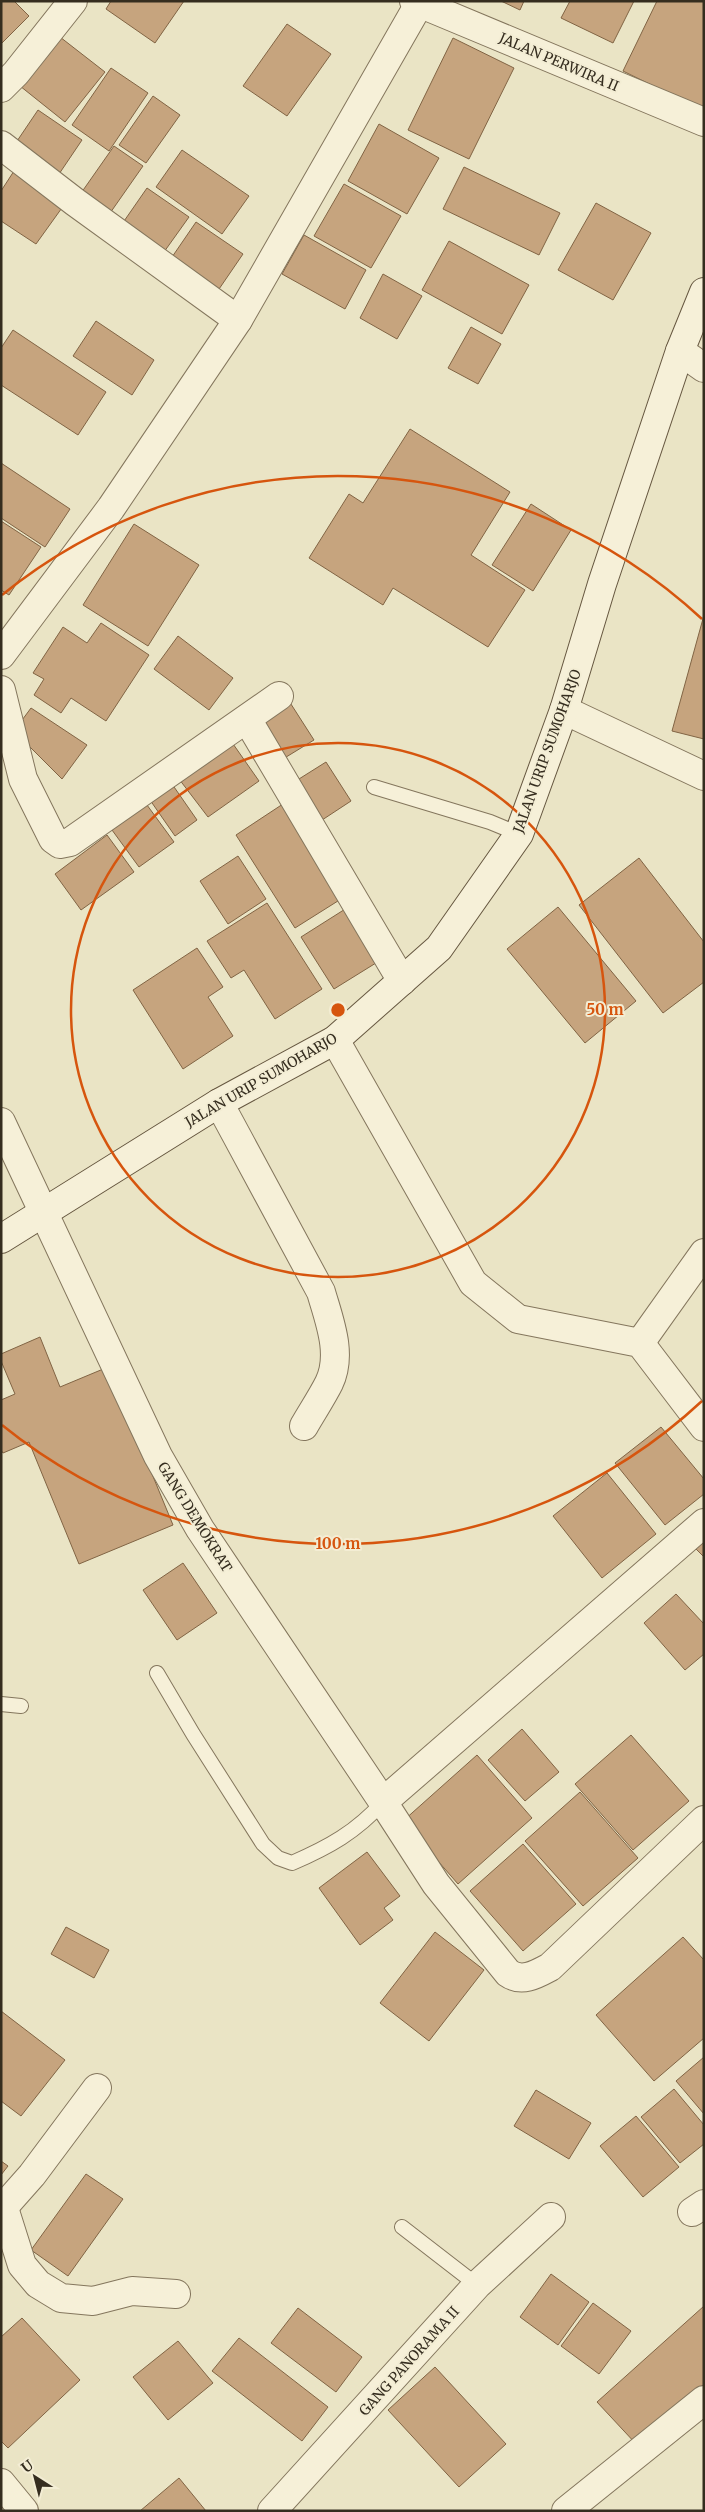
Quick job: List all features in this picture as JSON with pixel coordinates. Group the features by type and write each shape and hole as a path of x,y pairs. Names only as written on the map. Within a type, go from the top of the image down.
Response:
{"street":[{"path":"1,88 16,73 73,1"},
{"path":"1,655 111,508 238,320 417,3"},
{"name":"JALAN PERWIRA II","path":"417,3 704,122"},
{"path":"1,145 75,202 238,320"},
{"name":"JALAN URIP SUMOHARJO","path":"1,1239 219,1103 335,1040 439,948 519,834 564,710 602,584 680,351 702,304"},
{"path":"680,351 704,368"},
{"path":"1,690 23,779 53,840 60,844 70,842 279,696"},
{"path":"564,710 704,776"},
{"path":"247,719 402,981"},
{"path":"335,1040 473,1283 518,1319 640,1342 704,1427"},
{"path":"219,1103 321,1292 329,1318 336,1350 330,1381 304,1426"},
{"name":"GANG DEMOKRAT","path":"1,1122 44,1211 114,1366 162,1464 200,1529 436,1884 508,1974 519,1978 528,1977 550,1967 704,1820"},
{"path":"640,1342 704,1252"},
{"path":"383,1802 704,1523"},
{"path":"97,2088 32,2175 3,2209 22,2264 38,2284 61,2298 93,2302 132,2291 176,2294"},
{"name":"GANG PANORAMA II","path":"272,2511 477,2285 551,2217"},
{"path":"566,2511 704,2400"},
{"path":"1,2483 24,2511"}],"lane":[{"path":"374,787 490,822 519,834"},
{"path":"157,1672 240,1810 263,1844 278,1858 292,1863 314,1854 363,1824 383,1802"},
{"path":"1,1704 20,1706"},
{"path":"402,2227 477,2285"}],"building":[{"path":"1,1 14,1 29,16 1,44"},
{"path":"111,1 184,1 155,43 106,9"},
{"path":"501,1 524,1 520,10"},
{"path":"570,1 634,1 613,43 561,18"},
{"path":"657,1 704,1 704,111 623,71"},
{"path":"287,24 331,54 287,116 243,86"},
{"path":"60,37 105,72 65,122 20,86"},
{"path":"453,38 514,68 469,159 408,130"},
{"path":"111,68 148,93 109,151 72,125"},
{"path":"153,96 180,115 146,163 119,145"},
{"path":"38,110 82,140 57,177 13,147"},
{"path":"379,124 439,158 407,214 348,181"},
{"path":"114,146 143,166 108,216 79,196"},
{"path":"182,150 249,196 222,234 156,187"},
{"path":"464,167 560,213 539,255 443,209"},
{"path":"14,171 64,205 36,244 1,221 1,191"},
{"path":"344,184 401,216 371,268 314,236"},
{"path":"147,188 189,217 164,252 122,224"},
{"path":"596,203 651,233 613,300 558,270"},
{"path":"196,222 243,254 217,292 170,260"},
{"path":"304,235 366,270 345,309 282,274"},
{"path":"449,241 529,285 502,334 422,290"},
{"path":"383,274 422,296 397,339 360,318"},
{"path":"96,321 154,360 132,395 73,356"},
{"path":"471,327 501,344 478,384 448,368"},
{"path":"13,330 106,392 78,435 1,385 1,348"},
{"path":"410,429 510,492 471,555 525,590 488,647 393,588 383,605 309,558 349,494 363,503"},
{"path":"1,463 70,509 45,547 1,518"},
{"path":"531,504 571,530 533,591 492,565"},
{"path":"1,521 41,547 9,595 1,590"},
{"path":"134,524 199,565 148,646 83,605"},
{"path":"704,615 704,739 672,731"},
{"path":"101,623 149,655 106,721 71,698 61,713 34,695 44,679 33,673 63,627 87,643"},
{"path":"178,636 233,678 209,710 154,669"},
{"path":"289,701 314,740 278,762 253,723"},
{"path":"31,708 87,745 62,779 14,731"},
{"path":"231,741 259,781 208,817 179,779"},
{"path":"326,762 351,801 316,824 291,784"},
{"path":"172,784 197,820 175,836 150,800"},
{"path":"289,800 349,894 295,928 236,835"},
{"path":"147,805 174,842 139,867 112,830"},
{"path":"107,835 134,872 81,910 55,874"},
{"path":"238,856 266,899 228,924 200,881"},
{"path":"639,858 704,942 704,982 663,1013 579,905"},
{"path":"267,903 322,989 275,1019 244,970 231,978 207,941"},
{"path":"350,906 384,958 334,989 301,937"},
{"path":"558,907 636,1001 585,1043 507,949"},
{"path":"197,948 223,987 208,997 233,1036 183,1069 133,990"},
{"path":"40,1337 60,1387 108,1367 173,1525 79,1564 29,1442 3,1453 1,1450 1,1400 15,1394 1,1361 1,1354"},
{"path":"661,1427 704,1479 704,1494 665,1525 615,1463"},
{"path":"607,1473 656,1534 602,1578 553,1516"},
{"path":"704,1537 704,1557 694,1547"},
{"path":"183,1563 217,1613 177,1640 143,1590"},
{"path":"676,1594 704,1624 704,1654 685,1670 644,1623"},
{"path":"522,1729 559,1772 525,1801 488,1760"},
{"path":"631,1735 689,1801 633,1850 575,1784"},
{"path":"477,1755 532,1818 458,1884 403,1821"},
{"path":"580,1792 638,1858 583,1906 525,1841"},
{"path":"523,1844 576,1904 523,1951 470,1891"},
{"path":"367,1852 400,1896 384,1908 393,1920 360,1945 319,1888"},
{"path":"66,1927 109,1950 94,1978 51,1954"},
{"path":"435,1932 484,1970 429,2041 380,2003"},
{"path":"683,1937 704,1960 704,2038 654,2081 596,2015"},
{"path":"1,2011 65,2060 21,2116 1,2101"},
{"path":"704,2057 704,2114 676,2081"},
{"path":"674,2089 704,2125 704,2144 680,2163 641,2117"},
{"path":"536,2090 591,2123 569,2159 514,2126"},
{"path":"636,2116 679,2167 643,2197 600,2146"},
{"path":"1,2161 8,2166 1,2175"},
{"path":"86,2174 123,2199 68,2276 31,2250"},
{"path":"551,2274 589,2302 558,2345 520,2317"},
{"path":"593,2303 631,2331 599,2374 561,2346"},
{"path":"704,2306 704,2385 637,2445 597,2402"},
{"path":"298,2308 362,2357 336,2392 271,2343"},
{"path":"22,2318 80,2380 8,2448 1,2441 1,2337"},
{"path":"239,2338 328,2407 302,2441 212,2371"},
{"path":"178,2341 213,2383 168,2420 133,2377"},
{"path":"435,2367 506,2444 459,2487 388,2410"},
{"path":"179,2478 206,2511 140,2511"}]}
